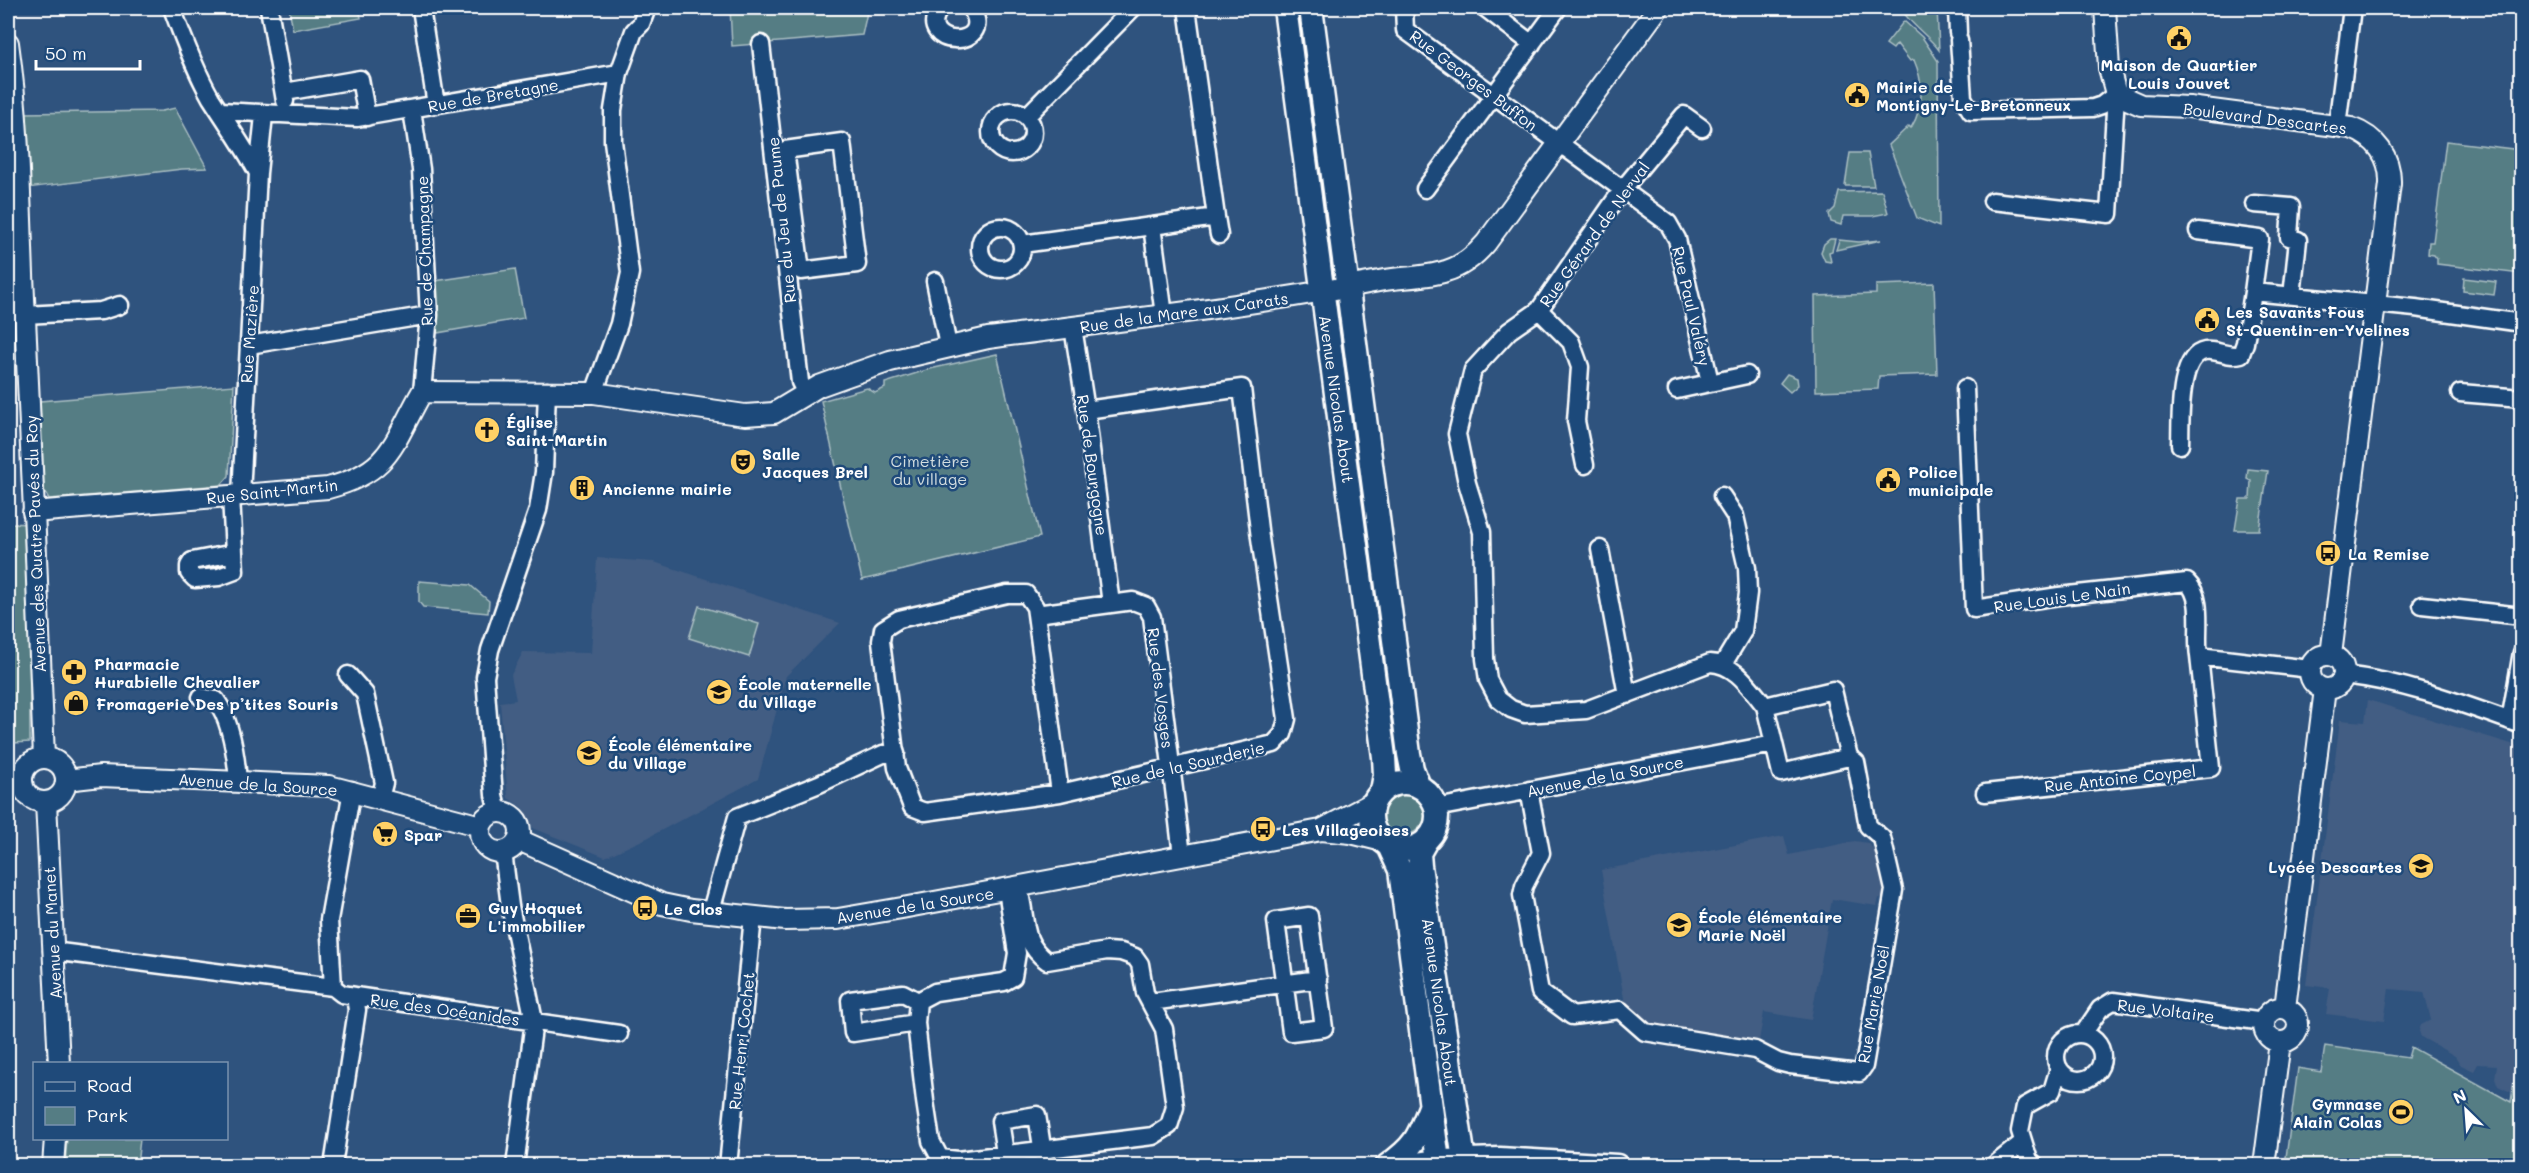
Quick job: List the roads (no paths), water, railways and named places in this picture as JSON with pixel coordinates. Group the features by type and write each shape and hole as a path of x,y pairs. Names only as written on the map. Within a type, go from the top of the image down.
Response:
{"main road":[{"name":"Avenue Nicolas About","path":"1285,8 1384,757 1385,775 1372,823 1400,870 1431,1106 1452,1163"},
{"name":"Avenue Nicolas About","path":"1311,8 1409,754 1419,786 1431,797 1436,808 1435,828 1419,853 1452,1163"},
{"path":"1378,797 1400,783 1419,786"},
{"path":"1386,843 1398,848 1409,848 1428,839"},
{"path":"1387,1166 1407,1152 1418,1138 1431,1106"},
{"path":"1404,1166 1500,1159 1617,1166"}],"street":[{"path":"172,8 206,86 258,173"},
{"path":"269,8 285,92 286,115"},
{"path":"420,8 436,105"},
{"path":"594,393 619,324 630,273 612,110 619,73 634,32 641,24 647,8"},
{"path":"940,8 937,12 936,26 944,37 957,41 969,36 973,31 976,19 971,8"},
{"path":"1027,116 1133,8"},
{"path":"1187,8 1219,235"},
{"name":"Rue Georges Buffon","path":"1404,8 1406,30 1559,143"},
{"path":"1485,8 1532,44"},
{"path":"1425,189 1558,8"},
{"name":"Rue de la Mare aux Carats","path":"422,392 594,393 745,415 774,413 819,386 890,361 948,346 1323,293 1379,281 1444,272 1476,255 1658,8"},
{"path":"1957,8 1963,98 1971,111 2093,108 2102,105 2116,94"},
{"path":"1992,201 2109,214 2116,94 2109,68 2105,8"},
{"path":"2337,126 2352,8"},
{"name":"Avenue des Quatre Pavés du Roy","path":"8,42 24,315 44,758"},
{"name":"Rue du Jeu de Paume","path":"761,44 800,382 806,394"},
{"name":"Rue de Bretagne","path":"221,111 264,115 367,117 619,73"},
{"path":"285,92 360,79 367,117"},
{"name":"Boulevard Descartes","path":"2116,94 2141,105 2189,107 2337,126 2366,135 2382,151 2389,166 2390,184 2331,655"},
{"name":"Rue de Champagne","path":"412,110 421,169 429,315 422,392"},
{"name":"Rue Mazière","path":"234,554 236,495 249,345 258,173 264,115"},
{"name":"Rue Gérard de Nerval","path":"1702,128 1684,115 1622,190 1539,310 1509,331 1473,370 1457,434 1467,483 1482,532 1485,659 1488,680 1498,699 1511,709 1525,714 1586,710 1710,663 1723,664"},
{"path":"842,142 857,264 801,271 785,150 842,142"},
{"name":"Rue Paul Valéry","path":"1559,143 1668,223 1677,239 1710,382"},
{"path":"2254,204 2291,207 2289,237 2298,240 2292,296"},
{"path":"1022,244 1216,217"},
{"path":"1152,226 1164,315"},
{"path":"2180,445 2184,374 2190,362 2196,355 2206,351 2234,356 2241,354 2246,343 2260,239 2198,231"},
{"path":"935,281 948,346"},
{"path":"2253,292 2374,304 2522,323"},
{"path":"24,315 101,311 120,305"},
{"path":"1539,310 1571,342 1580,367 1576,421 1585,465"},
{"path":"249,345 429,315"},
{"name":"Rue de Bourgogne","path":"1073,327 1111,604"},
{"name":"Rue Paul Valéry","path":"1677,390 1747,375"},
{"name":"Rue de la Sourderie","path":"896,753 897,768 912,807 925,812 1060,793 1274,744 1284,734 1287,719 1260,538 1242,388 1086,410"},
{"name":"Rue Louis Le Nain","path":"1965,388 1974,609 2059,596 2187,582 2194,589 2196,601 2199,656"},
{"path":"498,812 494,795 485,677 490,650 538,510 544,472 547,391"},
{"name":"Rue Saint-Martin","path":"33,512 328,488 352,482 381,463 422,392"},
{"path":"2460,393 2522,398"},
{"path":"1722,496 1735,516 1748,568 1748,592 1743,631 1723,664 1733,670 1765,706 1781,773 1849,757 1833,690 1765,706"},
{"path":"1600,549 1628,695"},
{"path":"711,911 737,816 819,784 883,754 896,753 881,641 883,628 899,619 1007,594 1026,594 1035,607 1060,793"},
{"name":"Rue des Vosges","path":"1036,614 1133,601 1146,606 1152,617 1182,856"},
{"path":"2422,605 2522,616"},
{"path":"2344,675 2368,678 2432,693 2516,723 2522,652"},
{"path":"2331,655 2342,664 2344,675 2335,687 2325,689 2315,685 2310,669 2315,659 2331,655"},
{"path":"2199,656 2310,669"},
{"name":"Rue Antoine Coypel","path":"1985,793 2211,768 2199,656"},
{"path":"348,675 364,694 384,783 380,798"},
{"path":"2285,1008 2325,689"},
{"path":"201,697 216,700 223,710 237,763 238,781"},
{"name":"Avenue de la Source","path":"1436,808 1774,744"},
{"name":"Rue Marie Noël","path":"1529,790 1541,853 1524,885 1522,895 1540,992 1572,1016 1620,1010 1645,1032 1755,1050 1778,1062 1790,1065 1859,1073 1864,1066 1894,890 1882,838 1868,826 1856,762 1849,757"},
{"path":"44,758 57,762 65,773 66,780 65,787 58,797 39,802 27,795 21,783 14,777 32,761 44,758"},
{"name":"Avenue de la Source","path":"66,780 100,776 329,786 352,790 481,826"},
{"path":"333,987 330,920 352,790"},
{"name":"Avenue de la Source","path":"1321,830 1378,797"},
{"name":"Avenue du Manet","path":"46,802 59,1062"},
{"path":"511,846 496,852 484,845 481,839 481,826 488,816 498,812 511,816 519,826 511,846 510,906 534,1021 515,1166"},
{"name":"Avenue de la Source","path":"511,846 662,904 691,910 753,917 837,919 1321,830 1351,833 1386,843"},
{"path":"918,1001 935,992 1004,982 1012,977 1029,943 1022,900 1012,888"},
{"path":"1309,916 1324,1028 1291,1032 1284,984 1276,921 1309,916"},
{"name":"Rue Henri Cochet","path":"728,1166 753,917"},
{"name":"Rue des Océanides","path":"52,951 333,987 342,994 619,1034"},
{"path":"918,1001 916,1023 931,1141 937,1162 1043,1157 1153,1136 1169,1126 1175,1107 1164,1029 1145,993 1140,964 1135,957 1121,952 1107,951 1047,961 1025,952"},
{"path":"1151,1002 1318,979"},
{"path":"916,1023 854,1033 850,1000 903,993 918,1001"},
{"name":"Rue des Océanides","path":"333,1166 357,1010 355,996"},
{"name":"Rue Voltaire","path":"2083,1034 2100,1009 2113,1001 2264,1022"},
{"path":"2285,1008 2297,1018 2298,1029 2293,1037 2280,1042 2267,1035 2264,1022 2270,1012 2285,1008"},
{"path":"2083,1034 2095,1040 2100,1046 2102,1062 2092,1076 2077,1080 2064,1074 2059,1068 2056,1059 2061,1043 2067,1037 2083,1034"},
{"path":"2264,1166 2280,1042"},
{"path":"2035,1166 2029,1160 2020,1131 2025,1106 2052,1091 2059,1068"},
{"path":"1006,1160 1000,1121 1037,1115 1043,1157"},
{"path":"53,1166 55,1140"},
{"path":"1993,1166 2024,1142"}],"place":[{"name":"Maison de Quartier Louis Jouvet","path":"2179,38"},
{"name":"Mairie de Montigny-Le-Bretonneux","path":"1857,95"},
{"name":"Les Savants Fous St-Quentin-en-Yvelines","path":"2207,320"},
{"name":"Église Saint-Martin","path":"487,430"},
{"name":"Salle Jacques Brel","path":"743,462"},
{"name":"Police municipale","path":"1888,480"},
{"name":"Ancienne mairie","path":"582,488"},
{"name":"La Remise","path":"2328,553"},
{"name":"Pharmacie Hurabielle Chevalier","path":"74,672"},
{"name":"École maternelle du Village","path":"719,692"},
{"name":"Fromagerie Des p’tites Souris","path":"76,703"},
{"name":"École élémentaire du Village","path":"589,753"},
{"name":"Les Villageoises","path":"1263,829"},
{"name":"Spar","path":"385,834"},
{"name":"Lycée Descartes","path":"2421,866"},
{"name":"Le Clos","path":"645,908"},
{"name":"Guy Hoquet L'immobilier","path":"468,916"},
{"name":"École élémentaire Marie Noël","path":"1679,925"},
{"name":"Gymnase Alain Colas","path":"2401,1112"}],"park label":[{"name":"Cimetière du village","path":"930,469"}]}
